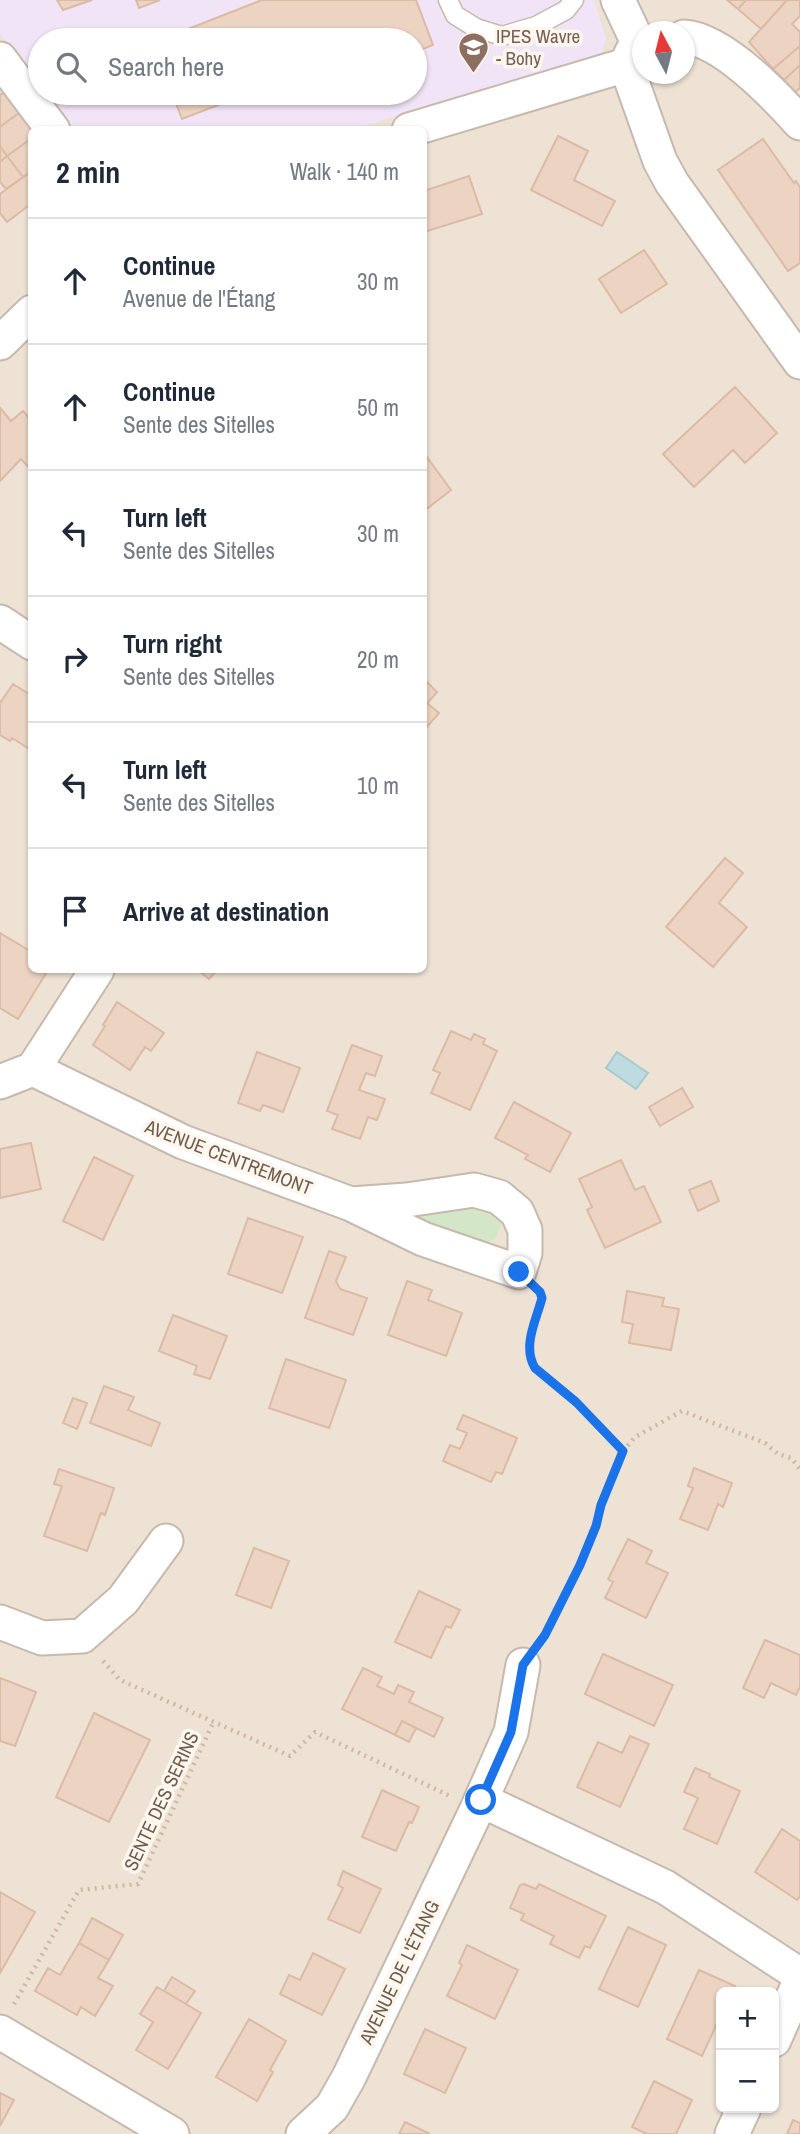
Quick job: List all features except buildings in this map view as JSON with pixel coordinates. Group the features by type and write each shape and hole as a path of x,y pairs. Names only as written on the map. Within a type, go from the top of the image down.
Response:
{"street":[{"path":"618,0 632,41"},
{"path":"695,37 714,45 775,95 800,122"},
{"path":"421,126 632,54"},
{"path":"0,59 28,97"},
{"path":"643,84 660,161 672,183 800,362"},
{"path":"34,105 50,126"},
{"path":"0,343 28,316"},
{"path":"0,1082 33,1069 95,973"},
{"name":"AVENUE CENTREMONT","path":"33,1069 183,1143 351,1204 423,1239 519,1272 525,1253 525,1230 517,1212 499,1197 474,1190 407,1200 351,1204"},
{"path":"0,1622 41,1638 82,1636 123,1600 166,1541"},
{"name":"AVENUE DE L'ÉTANG","path":"303,2134 332,2107 349,2077 479,1805 511,1732 523,1665"},
{"path":"479,1805 665,1886 800,1975"},
{"path":"779,2029 800,1981"},
{"path":"7,2019 172,2134"},
{"path":"732,2134 742,2113"}],"lane":[{"path":"448,0 454,15 476,29 502,36 536,26 566,10 574,0"}],"path":[{"path":"519,1272 540,1292 542,1298 529,1342 531,1362 576,1402 623,1451"},
{"path":"523,1665 545,1635 580,1565 623,1451 635,1437 682,1411 765,1443 778,1454 791,1458 800,1469"},
{"path":"82,1636 120,1680 290,1756 315,1732 479,1805"},
{"name":"SENTE DES SERINS","path":"7,2019 79,1890 138,1884 213,1723"}],"shaded area":[{"path":"0,0 800,0 800,2134 0,2134"},
{"name":"IPES Wavre - Bohy","path":"0,0 594,0 606,38 600,61 576,61 364,126 68,126 53,105 427,105 427,28 28,28 28,72 0,34"}],"green space":[{"path":"472,1199 498,1213 502,1222 495,1239 482,1244 402,1220 405,1208"}],"water":[{"path":"617,1052 648,1073 636,1089 606,1068"}],"place":[{"name":"IPES Wavre - Bohy","path":"473,74"}],"route":[{"path":"481,1800 511,1732 523,1665 545,1635 580,1565 623,1451 576,1402 546,1379 531,1362 529,1342 542,1298 540,1292 519,1272"}]}
